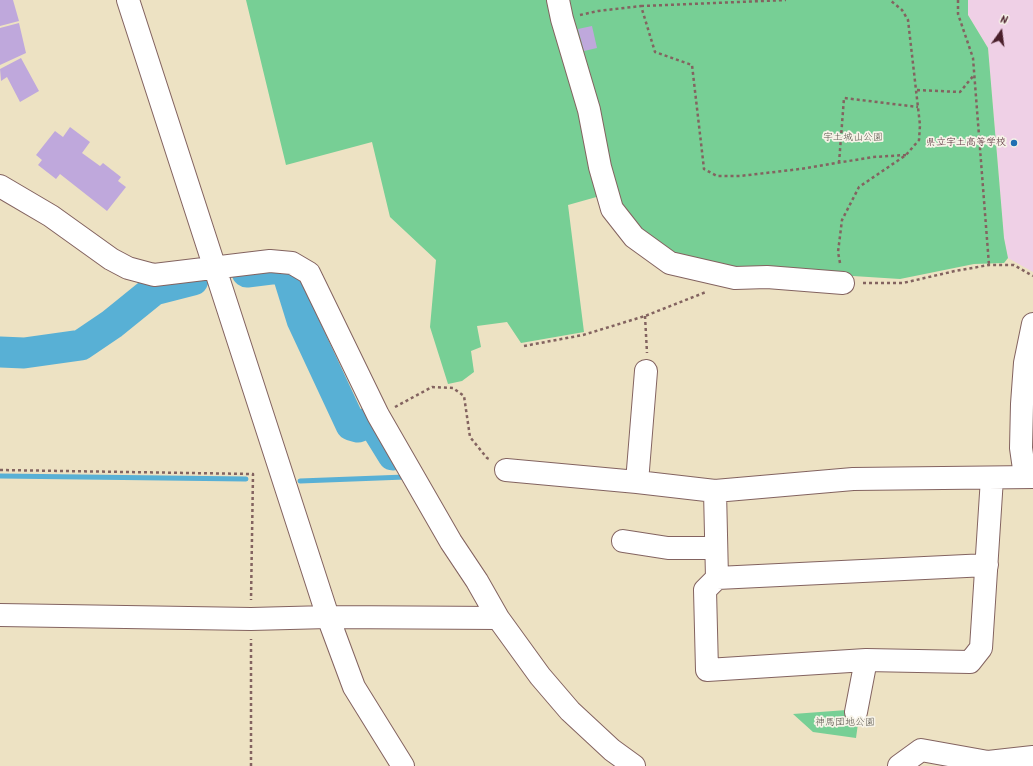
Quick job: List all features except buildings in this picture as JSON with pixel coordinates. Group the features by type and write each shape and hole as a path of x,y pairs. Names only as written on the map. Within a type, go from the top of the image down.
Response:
{"street":[{"path":"128,0 328,617 354,687 403,766"},
{"path":"558,0 562,19 589,110 600,166 612,209 634,237 670,263 735,278 767,277 843,283"},
{"path":"0,186 51,216 112,259 128,268 154,275 270,261 292,264 309,273 378,415 451,542 477,581 498,618 540,676 570,711 612,750 634,766"},
{"path":"506,470 715,490 853,479 1029,477 1021,448 1022,404 1025,363 1033,324"},
{"path":"637,482 646,371"},
{"path":"986,565 717,578 705,590 707,670 866,660 970,662 981,648 992,478"},
{"path":"715,490 717,578"},
{"path":"623,540 668,548 716,548"},
{"path":"0,615 251,619 328,617 498,618"},
{"path":"856,712 866,660"},
{"path":"899,766 921,750 988,764 1033,756"}],"path":[{"path":"598,11 641,6 786,0"},
{"path":"890,0 902,10 908,20 917,90 920,125 919,140 906,155 859,187 842,220 838,252 843,283 903,283 989,265 1014,265 1033,276"},
{"path":"958,0 958,14 973,58 989,265"},
{"path":"641,6 655,52 692,65 704,169 717,176 740,176 800,170 873,157 906,155"},
{"path":"917,90 960,92 974,75"},
{"path":"839,163 844,98 918,107"},
{"path":"524,346 583,335 645,316 713,290"},
{"path":"645,316 647,346 646,371"},
{"path":"378,415 432,387 453,388 464,396 470,437 487,458 506,470"},
{"path":"0,470 253,474 251,766"}],"shaded area":[{"name":"県立宇土高等学校","path":"968,0 1033,0 1033,272 1008,258 1004,238 988,48 968,15"}],"green space":[{"path":"246,0 551,0 600,196 568,205 584,332 521,343 507,322 477,326 481,347 471,351 474,372 462,381 448,384 430,327 436,260 390,217 372,142 286,165"},
{"name":"宇土城山公園","path":"564,0 968,0 968,15 988,48 1004,238 1008,258 1004,263 974,264 900,279 743,269 672,257 638,229 614,193"},
{"name":"神馬団地公園","path":"860,709 856,738 813,732 793,714"}],"waterway":[{"path":"247,272 279,268 288,275 302,320 351,425 358,427 372,421 393,455"},
{"path":"0,352 24,353 81,345 112,324 154,290 193,280"},
{"path":"0,476 246,479"},
{"path":"300,481 405,477"}],"place":[{"name":"県立宇土高等学校","path":"1014,143"}]}
